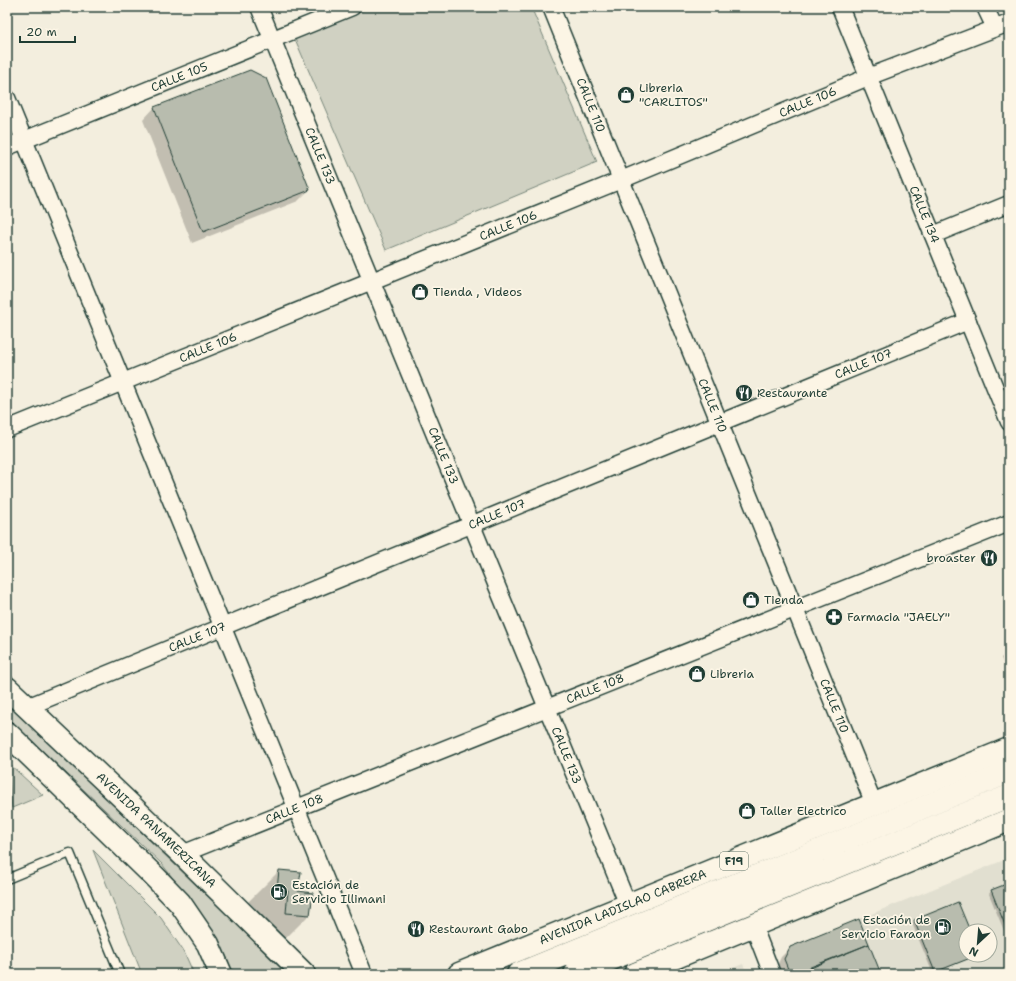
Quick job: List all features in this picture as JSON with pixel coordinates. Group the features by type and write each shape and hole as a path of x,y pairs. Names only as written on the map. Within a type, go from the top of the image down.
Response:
{"main road":[{"name":"AVENIDA PANAMERICANA","path":"7,688 182,854 304,974"},
{"path":"7,733 180,903 208,944 221,974"},
{"name":"AVENIDA LADISLAO CABRERA","path":"459,974 1009,749"},
{"name":"AVENIDA LADISLAO CABRERA","path":"518,974 1009,772"},
{"path":"575,974 1009,796"},
{"path":"635,974 1009,820"}],"street":[{"name":"CALLE 133","path":"259,7 628,905"},
{"name":"CALLE 105","path":"7,146 352,7"},
{"name":"CALLE 110","path":"551,7 874,804"},
{"name":"CALLE 134","path":"840,7 1009,422"},
{"path":"985,7 1002,26"},
{"name":"CALLE 106","path":"7,429 122,381 621,180 868,77 1002,26"},
{"path":"7,98 364,974"},
{"path":"933,235 1009,204"},
{"name":"CALLE 107","path":"27,707 968,321"},
{"name":"CALLE 108","path":"182,854 1009,523"},
{"path":"753,925 772,974"}],"lane":[{"path":"7,879 70,854 120,974"}],"shaded area":[{"path":"371,7 531,7 597,162 386,250 295,39"},
{"path":"7,703 282,968 270,974 233,974 226,956 209,926 162,864 7,717"},
{"path":"7,762 43,795 12,808"},
{"path":"93,850 161,918 184,952 194,974 142,974"},
{"path":"1009,858 1009,974 790,974 784,959 790,947"},
{"path":"743,964 747,974 717,974"}],"building":[{"path":"250,70 266,78 310,190 203,232 154,107"},
{"path":"279,870 301,872 298,891 313,893 310,915 286,913 288,891 277,890"},
{"path":"1009,883 1009,935 991,890"},
{"path":"958,902 967,923 958,923 958,963 935,972 914,920"},
{"path":"859,919 869,944 796,974 790,974 784,959 790,947"},
{"path":"869,944 881,974 811,974 808,968"}],"place":[{"name":"Libreria \"CARLITOS\"","path":"626,95"},
{"name":"Tienda , Videos","path":"420,292"},
{"name":"Restaurante","path":"744,393"},
{"name":"broaster","path":"989,558"},
{"name":"Tienda","path":"751,600"},
{"name":"Farmacia \"JAELY\"","path":"834,617"},
{"name":"Libreria","path":"697,674"},
{"name":"Taller Electrico","path":"747,811"},
{"name":"Estación de Servicio Illimani","path":"279,892"},
{"name":"Estación de Servicio Faraon","path":"943,927"},
{"name":"Restaurant Gabo","path":"416,929"}]}
